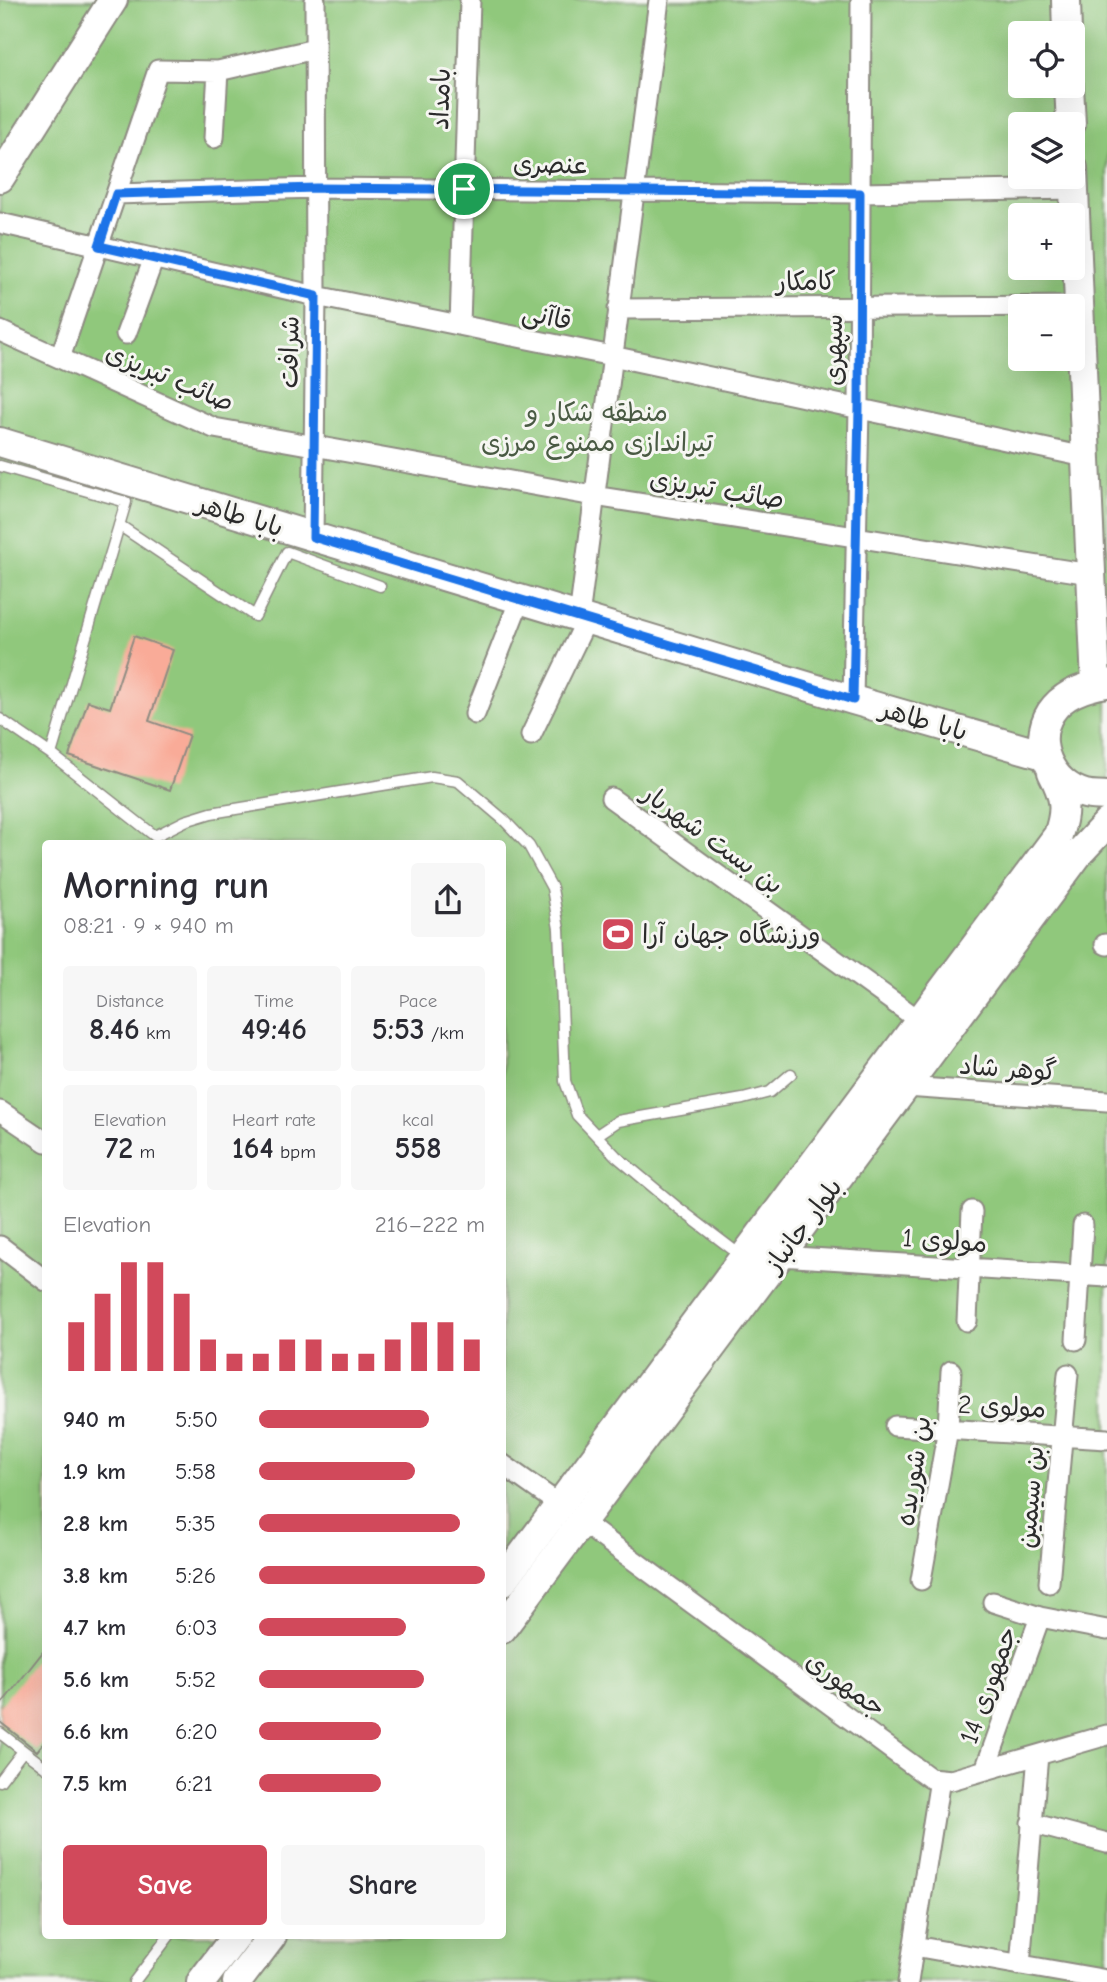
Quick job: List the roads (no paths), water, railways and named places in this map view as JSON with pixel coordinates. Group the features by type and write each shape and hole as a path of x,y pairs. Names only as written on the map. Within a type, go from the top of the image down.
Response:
{"main road":[{"path":"95,28 103,15 105,0"},
{"path":"0,178 113,0"},
{"path":"1066,0 1067,21"},
{"path":"1073,189 1078,294"},
{"path":"1048,763 1045,732 1050,713 1079,690 1101,684 1090,574 1081,371"},
{"name":"بابا طاهر","path":"0,442 853,700 1048,763 1066,784 1084,794 1107,796"},
{"name":"بلوار جانباز","path":"506,1577 1058,835 1065,815 1062,792 1048,763"},
{"name":"بلوار جانباز","path":"506,1624 1080,852 1107,823"},
{"path":"560,1506 583,1523"},
{"path":"201,1982 234,1939"},
{"path":"237,1982 270,1939"}],"street":[{"name":"شرافت","path":"313,537 316,296 315,0"},
{"name":"بامداد","path":"460,325 470,0"},
{"path":"531,735 583,618 594,496 659,0"},
{"name":"سپهری","path":"853,700 859,408 861,0"},
{"path":"60,359 158,70 218,71 315,49"},
{"path":"214,138 218,71"},
{"name":"عنصری","path":"116,194 316,188 860,193 1008,183"},
{"name":"قاآنی","path":"0,223 316,296 1085,457"},
{"path":"125,334 154,258"},
{"name":"کامکار","path":"618,309 1008,306"},
{"name":"صائب تبریزی","path":"0,331 214,428 594,496 1090,574"},
{"path":"475,714 520,599"},
{"name":"بن بست شهریار","path":"611,798 920,1021"},
{"name":"گوهر شاد","path":"906,1087 1107,1101"},
{"path":"0,1111 42,1139"},
{"path":"967,1321 972,1211"},
{"path":"1076,1340 1083,1225"},
{"path":"0,1246 42,1278"},
{"name":"مولوی 1","path":"780,1256 1107,1277"},
{"name":"بن شوریده","path":"921,1580 948,1429 951,1371"},
{"name":"بن سیمین","path":"1049,1583 1068,1374"},
{"name":"مولوی 2","path":"895,1426 1107,1439"},
{"path":"506,1467 560,1506"},
{"name":"جمهوری","path":"583,1523 930,1778 940,1779"},
{"path":"993,1602 1040,1617 1107,1630"},
{"name":"جمهوری 14","path":"985,1770 1040,1617"},
{"path":"908,1982 940,1779 951,1780 1107,1735"},
{"path":"1020,1965 1038,1755"},
{"path":"1031,1824 1107,1843"},
{"path":"914,1946 1107,1980"}],"lane":[{"path":"0,466 126,502 51,754"},
{"path":"119,525 256,616 287,552 380,586"},
{"path":"0,719 51,754 155,836 185,821 211,813 432,777 458,781 504,820 529,846 552,888 559,929 565,1081 577,1115 617,1156 743,1258"},
{"path":"597,1135 618,1121 770,1092 791,1074"},
{"path":"0,1733 42,1764"},
{"path":"0,1781 23,1751"},
{"path":"134,1982 167,1939"}],"place":[{"name":"ورزشگاه جهان آرا","path":"618,934"}],"park label":[{"name":"منطقه شکار و تیراندازی ممنوع مرزی","path":"597,427"}]}
